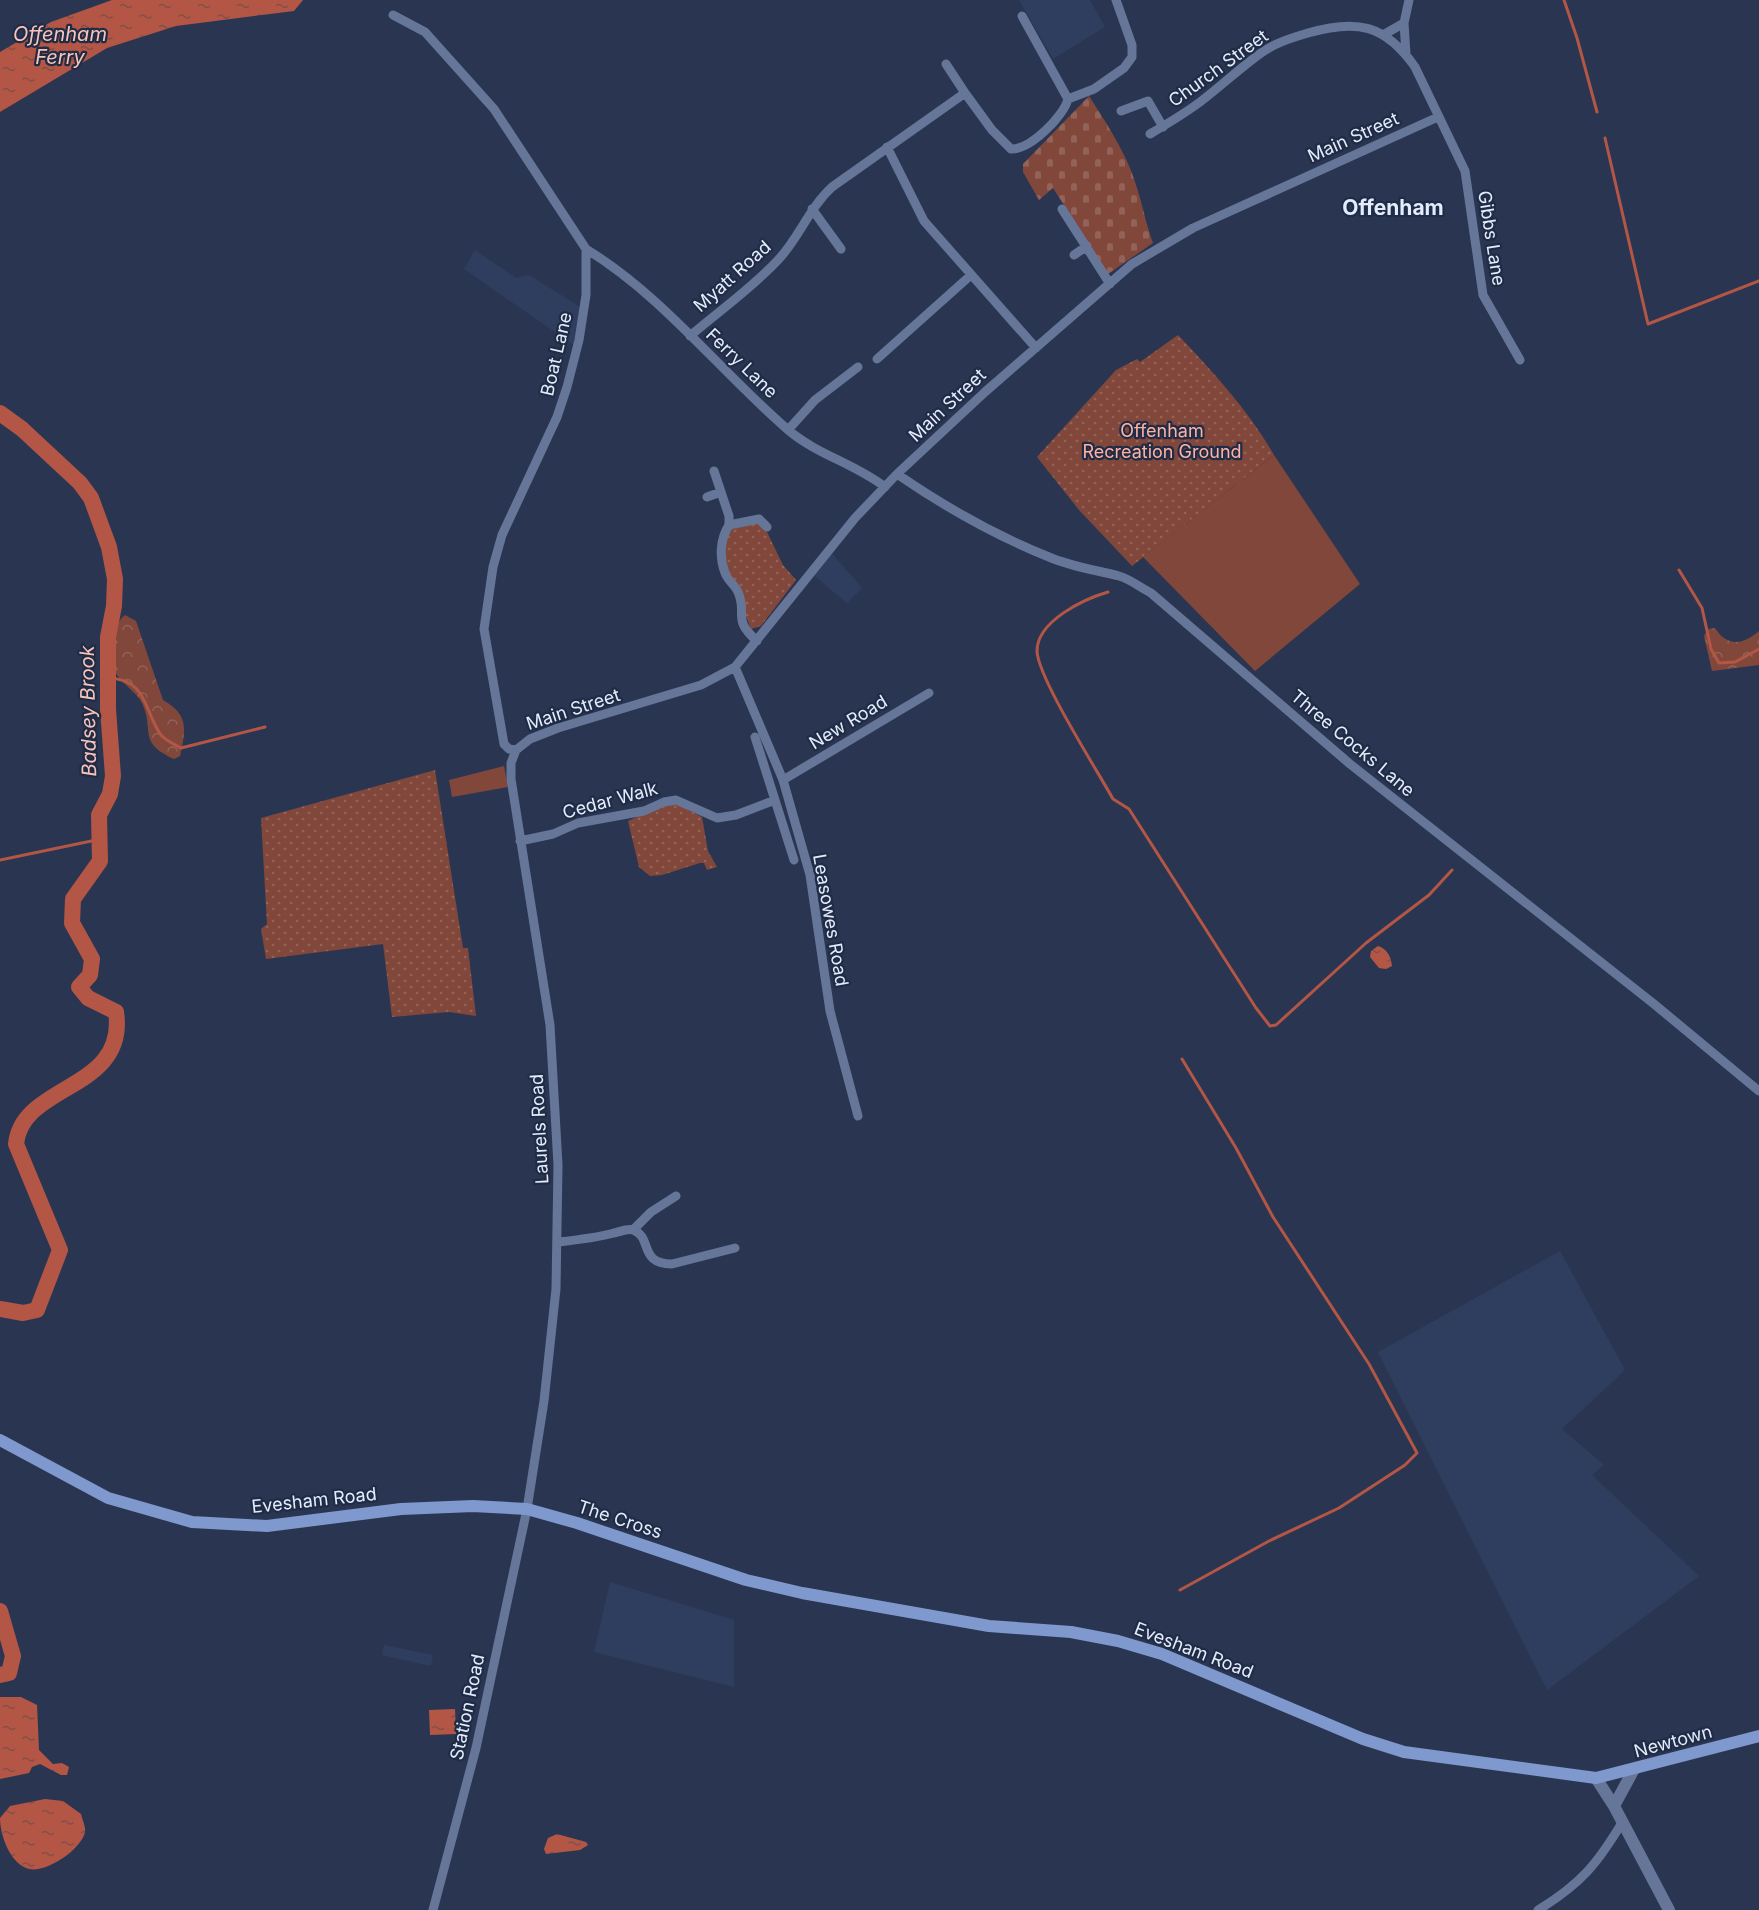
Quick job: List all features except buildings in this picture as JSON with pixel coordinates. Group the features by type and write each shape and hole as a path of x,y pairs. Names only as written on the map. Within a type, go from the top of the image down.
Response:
{"main road":[{"name":"Evesham Road","path":"0,1440 108,1498 192,1522 267,1526 401,1509 481,1506 526,1509"},
{"name":"The Cross","path":"526,1509 702,1564"},
{"name":"Evesham Road","path":"702,1564 746,1580 807,1594 989,1626 1071,1632 1118,1641 1194,1666 1362,1739 1404,1752 1596,1778"},
{"name":"Newtown","path":"1596,1778 1633,1771 1759,1737"}],"street":[{"path":"946,64 1001,141 1017,149 1034,141 1061,113 1068,99 1094,89 1124,68 1132,57 1132,45 1116,0"},
{"path":"1406,54 1404,23 1409,0"},
{"path":"393,15 425,32 488,101 525,153 586,249"},
{"path":"1022,16 1068,99"},
{"path":"1383,35 1404,23"},
{"name":"Church Street","path":"1150,134 1200,102 1276,43 1344,25 1371,28 1406,54 1438,117"},
{"name":"Myatt Road","path":"690,336 777,261 812,209 832,186 965,93"},
{"path":"1121,111 1148,101 1163,127"},
{"name":"Main Street","path":"516,750 530,739 558,728 663,699 701,685 735,667 855,518 897,474 985,392 1132,264 1184,232 1438,117"},
{"name":"Gibbs Lane","path":"1438,117 1464,171 1483,295 1520,360"},
{"path":"887,147 896,160 918,211 936,236 1036,348"},
{"path":"812,209 841,249"},
{"path":"1062,209 1110,284"},
{"path":"1074,255 1087,246"},
{"name":"Ferry Lane","path":"586,249 631,279 732,379 788,430 818,452 864,472 885,487"},
{"name":"Boat Lane","path":"516,750 509,749 504,744 484,629 493,567 502,535 553,426 567,387 586,295 586,249"},
{"path":"877,359 971,275"},
{"path":"788,430 815,400 858,367"},
{"path":"714,471 729,516 729,525 720,543 724,572 737,590 741,602 740,615 746,631 757,641"},
{"name":"Three Cocks Lane","path":"897,474 944,506 990,532 1050,558 1121,577 1151,593 1350,764 1759,1091"},
{"path":"707,497 721,492"},
{"path":"729,525 760,514 767,527"},
{"name":"Leasowes Road","path":"735,667 783,780 810,875 830,1011 858,1116"},
{"name":"New Road","path":"783,780 929,693"},
{"path":"756,737 794,860"},
{"name":"Laurels Road","path":"516,750 511,763 511,779 550,1025 558,1165 556,1288 544,1401 526,1509"},
{"name":"Cedar Walk","path":"520,841 553,834 578,823 644,811 664,802 676,800 717,818 736,815 775,800"},
{"path":"633,1230 651,1212 676,1196"},
{"path":"558,1242 591,1239 633,1230 642,1238 651,1259 662,1264 672,1264 735,1248"},
{"name":"Station Road","path":"433,1910 476,1748 526,1509"},
{"path":"1614,1806 1633,1771"},
{"path":"1596,1778 1623,1821 1669,1910"},
{"path":"1539,1910 1568,1892 1591,1870 1623,1821"}],"shaded area":[{"path":"1019,0 1090,0 1105,27 1053,59"},
{"path":"475,250 516,278 529,275 585,310 578,348 464,269"},
{"path":"830,551 862,588 847,603 812,574"},
{"path":"1560,1251 1625,1370 1562,1429 1604,1465 1592,1475 1699,1576 1547,1690 1378,1352"},
{"path":"610,1582 734,1620 734,1687 594,1652"},
{"path":"384,1645 433,1655 431,1666 382,1655"}],"green space":[{"path":"1089,96 1128,164 1153,243 1108,274 1053,188 1039,200 1023,172 1023,164"},
{"name":"Offenham Recreation Ground","path":"1178,335 1242,407 1274,455 1132,566 1079,510 1037,457 1116,370 1137,359 1140,362"},
{"path":"1274,455 1360,584 1255,671 1143,557"},
{"path":"757,523 766,530 783,565 796,580 761,626 751,629 726,566 723,548 728,533 732,529"},
{"path":"125,615 136,621 163,700 177,711 184,724 180,756 174,759 155,747 151,741 142,703 120,679 114,668 111,644 116,627"},
{"path":"1715,628 1725,638 1736,642 1747,639 1759,631 1759,665 1712,671 1704,636 1708,629"},
{"path":"504,766 508,787 452,797 449,780"},
{"path":"435,770 463,948 468,948 476,1016 449,1012 392,1017 383,944 266,959 261,929 267,924 261,818"},
{"path":"677,804 702,817 708,851 717,867 707,870 704,863 700,863 662,875 650,876 639,867 628,821 664,805"}],"water":[{"name":"Offenham Ferry","path":"112,0 303,0 294,11 176,26 107,48 0,112 0,52 51,22"},
{"path":"1378,946 1388,953 1392,966 1386,969 1379,968 1370,957 1371,951"},
{"path":"0,1697 21,1697 37,1705 39,1750 53,1764 62,1763 69,1767 67,1775 61,1775 40,1764 32,1767 29,1773 0,1779"},
{"path":"455,1709 456,1734 430,1735 429,1710"},
{"path":"45,1799 63,1801 81,1814 85,1832 77,1846 62,1859 44,1867 29,1869 16,1861 7,1848 0,1818 10,1806"},
{"path":"557,1834 586,1842 588,1845 580,1850 546,1854 544,1849 548,1838"}],"waterway":[{"path":"1564,0 1597,112"},
{"path":"1605,138 1648,324 1759,281"},
{"name":"Badsey Brook","path":"0,413 22,429 80,483 91,498 109,547 115,579 114,606 108,637 108,709 113,776 110,794 99,815 100,861 73,899 72,923 92,959 90,975 79,987 88,998 116,1012 115,1038 106,1057 91,1072 36,1109 23,1124 16,1144 60,1250 37,1310 23,1313 0,1309"},
{"path":"1679,570 1702,608 1711,649 1719,663 1735,662 1759,649"},
{"path":"1108,592 1075,606 1053,621 1039,640 1037,651 1040,664 1057,702 1113,799 1129,809 1256,1008 1270,1026 1276,1025 1366,943 1429,895 1452,870"},
{"path":"108,678 121,680 138,690 161,735 181,748 265,727"},
{"path":"0,860 101,839"},
{"path":"1180,1590 1269,1541 1339,1508 1405,1465 1417,1453 1369,1364 1273,1217 1236,1148 1182,1059"},
{"name":"Badsey Brook","path":"0,1611 13,1656 9,1673 0,1675"}],"district":[{"name":"Offenham","path":"1393,207"}]}
